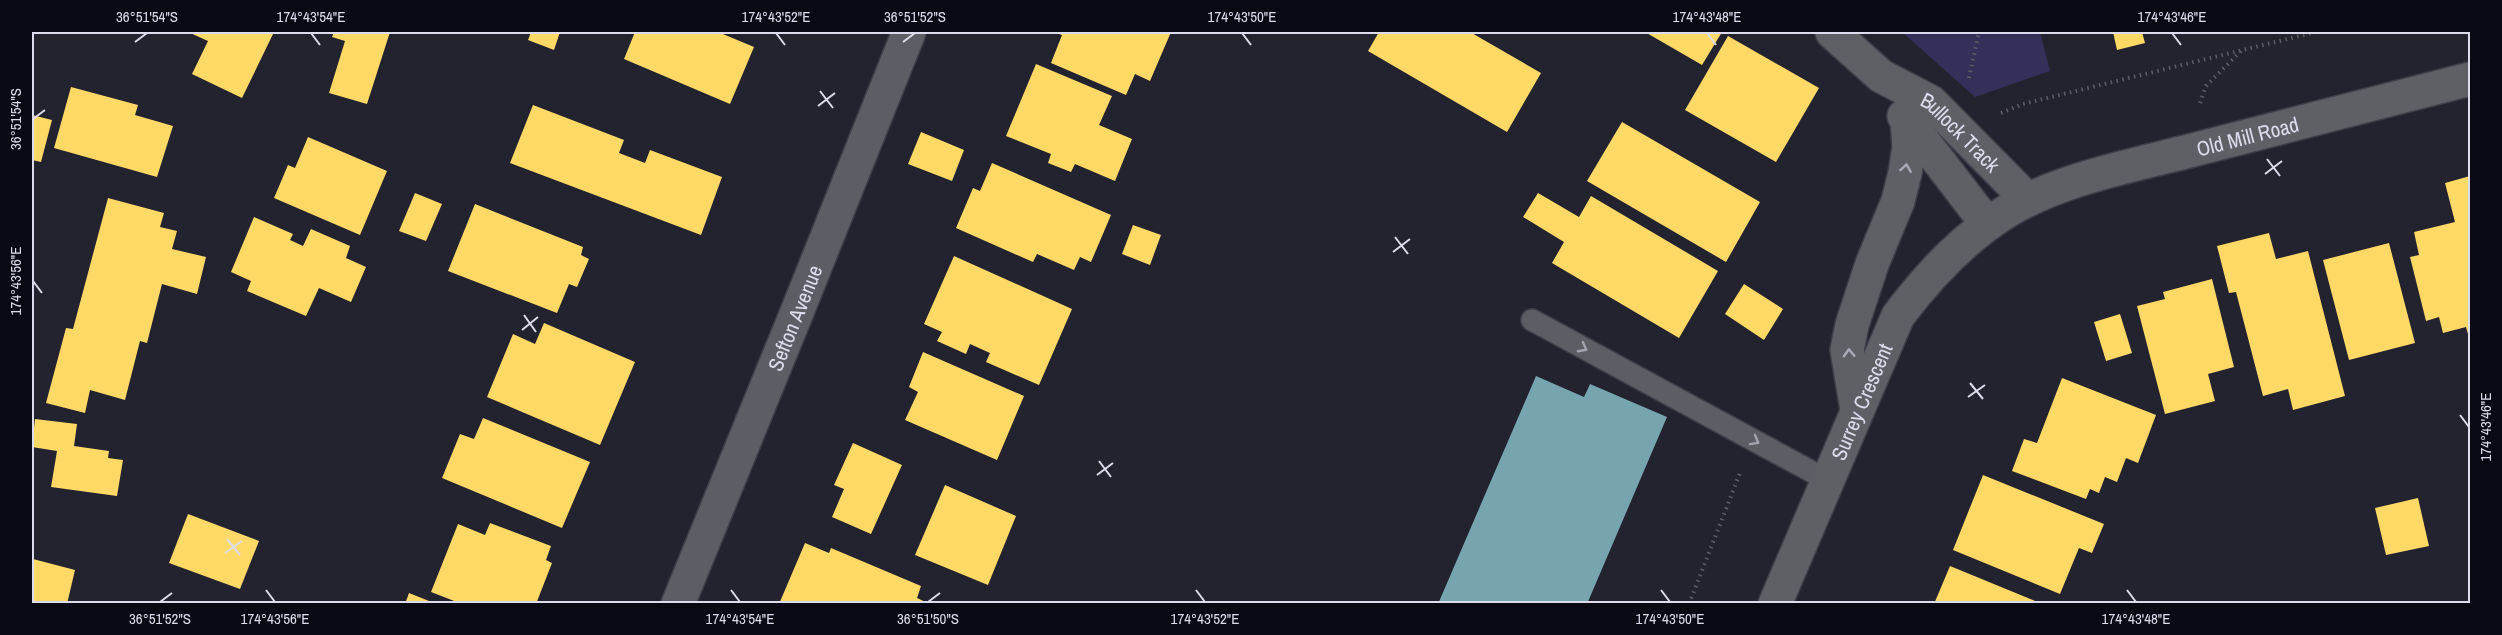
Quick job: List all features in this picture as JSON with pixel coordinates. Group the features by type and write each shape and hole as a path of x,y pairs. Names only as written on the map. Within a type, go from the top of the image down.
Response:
{"main road":[{"name":"Bullock Track","path":"1832,32 1881,76 1930,102 2028,200"},
{"name":"Bullock Track","path":"1881,76 1906,120 1987,224"},
{"name":"Old Mill Road","path":"1987,224 2028,200 2136,164 2470,79"},
{"path":"1857,411 1847,350 1852,325 1872,264 1898,201 1909,147 1906,120"},
{"name":"Surrey Crescent","path":"1775,603 1898,316 1923,283 1963,242 1987,224"}],"street":[{"name":"Sefton Avenue","path":"678,603 909,32"}],"lane":[{"path":"1532,320 1827,480"}],"path":[{"path":"1968,84 1979,32"},
{"path":"1958,129 2023,104 2316,32"},
{"path":"2184,152 2206,86 2241,51"},
{"path":"1689,603 1753,440"}],"shaded area":[{"path":"1902,32 2040,32 2050,71 1975,97"}],"building: Homes":[{"path":"188,32 274,32 242,98 192,74 208,41"},
{"path":"334,32 390,32 367,104 329,93 345,41 332,37"},
{"path":"531,32 560,32 554,50 528,40"},
{"path":"635,32 718,32 754,47 730,104 624,59"},
{"path":"1054,32 1171,32 1150,81 1135,74 1126,95 1051,63 1062,35"},
{"path":"1379,32 1470,32 1541,73 1507,132 1368,51"},
{"path":"1645,32 1722,32 1702,65"},
{"path":"2113,32 2142,32 2145,43 2117,50"},
{"path":"1728,36 1819,88 1776,162 1685,110"},
{"path":"1036,64 1112,96 1099,125 1132,139 1115,181 1075,164 1071,172 1048,163 1051,154 1006,136"},
{"path":"71,87 138,105 135,115 173,126 157,177 54,148"},
{"path":"533,105 624,140 619,153 645,163 650,150 722,177 701,235 510,163"},
{"path":"32,115 52,120 41,162 32,160"},
{"path":"1622,122 1760,202 1726,262 1587,181"},
{"path":"921,132 964,150 952,181 908,164"},
{"path":"308,137 387,171 360,235 274,198 288,165 295,168"},
{"path":"992,163 1111,215 1091,262 1080,257 1074,270 1037,254 1033,262 956,228 973,188 980,191"},
{"path":"2470,176 2470,341 2466,327 2443,333 2439,317 2426,321 2410,257 2419,255 2414,232 2455,222 2445,183"},
{"path":"415,193 442,204 426,241 399,231"},
{"path":"1538,193 1579,217 1591,196 1718,271 1679,338 1552,263 1564,242 1523,217"},
{"path":"108,198 164,213 160,227 177,231 172,249 206,257 197,294 162,284 147,343 140,341 125,400 90,390 85,413 46,403 66,328 73,329"},
{"path":"475,204 583,247 581,255 589,259 577,287 569,284 557,313 448,271"},
{"path":"254,217 293,234 290,240 303,246 311,229 350,246 346,258 366,267 351,302 319,288 306,316 247,291 251,281 231,272"},
{"path":"1133,225 1161,235 1150,265 1122,254"},
{"path":"2269,233 2276,259 2308,251 2345,396 2293,410 2288,389 2263,396 2236,292 2229,293 2217,246"},
{"path":"2389,243 2415,343 2349,360 2323,260"},
{"path":"954,256 1072,309 1039,385 986,362 990,353 970,344 966,354 937,341 942,332 924,324"},
{"path":"2212,279 2234,367 2208,374 2215,401 2165,414 2137,306 2165,299 2163,292"},
{"path":"1744,284 1783,309 1764,340 1725,314"},
{"path":"2120,314 2132,353 2106,361 2094,322"},
{"path":"544,323 635,362 600,445 487,397 513,334 535,344"},
{"path":"923,352 1024,396 997,460 905,420 918,392 909,387"},
{"path":"2062,378 2156,415 2138,463 2126,458 2117,482 2105,477 2099,493 2090,489 2086,499 2012,471 2024,439 2037,443"},
{"path":"483,418 590,462 562,528 442,478 460,434 474,439"},
{"path":"35,419 77,424 74,446 109,451 108,458 123,460 117,496 51,487 57,451 32,447"},
{"path":"853,443 902,465 871,534 832,517 844,489 834,485"},
{"path":"1983,475 2104,524 2092,553 2079,548 2060,594 1953,550"},
{"path":"945,485 1016,516 988,585 915,555"},
{"path":"2418,498 2429,546 2386,555 2375,508"},
{"path":"188,514 259,541 240,589 169,563"},
{"path":"490,523 551,546 546,560 552,563 536,604 462,604 431,592 458,524 485,535"},
{"path":"805,543 829,553 831,548 921,586 917,598 930,604 779,604"},
{"path":"33,559 75,570 67,604 32,604"},
{"path":"1950,566 2040,603 2040,604 1934,604"},
{"path":"409,593 434,603 434,604 405,604"}],"building: Public":[{"path":"1536,376 1584,397 1590,384 1667,417 1587,604 1438,604"}]}
